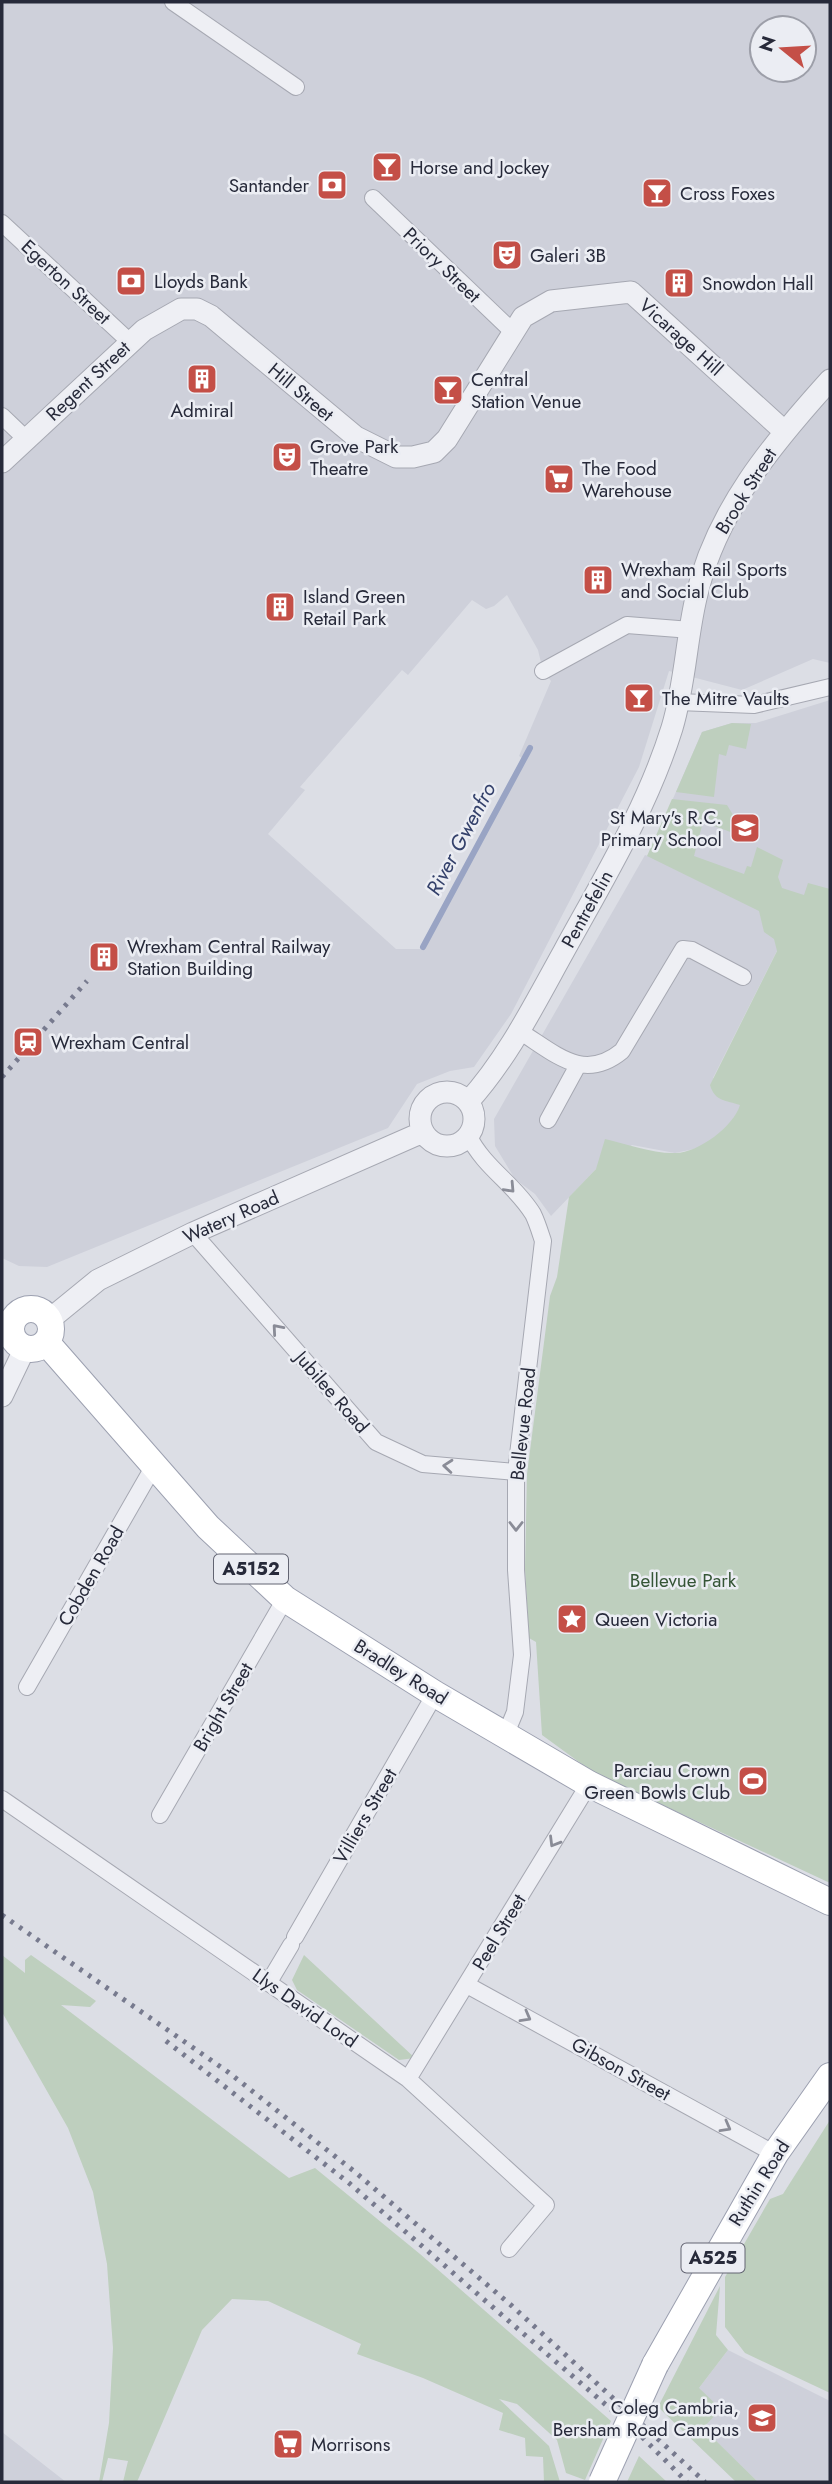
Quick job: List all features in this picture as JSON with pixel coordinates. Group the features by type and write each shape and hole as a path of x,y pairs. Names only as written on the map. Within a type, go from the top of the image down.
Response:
{"main road":[{"path":"9,1308 33,1309 40,1337"},
{"name":"Bradley Road","path":"40,1337 208,1527 285,1599 435,1694 589,1784 830,1902"},
{"name":"Ruthin Road","path":"602,2482 655,2365 775,2154 830,2076"}],"street":[{"path":"173,2 296,88"},
{"name":"Priory Street","path":"373,198 517,324"},
{"name":"Egerton Street","path":"2,223 130,342"},
{"name":"Vicarage Hill","path":"517,324 551,301 631,292 784,431"},
{"name":"Hill Street","path":"181,309 197,309 211,316 356,437 396,457 424,456 447,439 517,324"},
{"name":"Regent Street","path":"2,462 130,342 162,317 181,309"},
{"name":"Brook Street","path":"678,702 696,596 718,531 784,431 830,380"},
{"path":"2,416 26,439"},
{"path":"543,671 627,625 691,630"},
{"path":"678,702 754,705 830,687"},
{"name":"Pentrefelin","path":"468,1102 484,1084 519,1031 636,822 672,729 678,702"},
{"path":"519,1031 578,1065 591,1067 607,1064 622,1051 683,949 692,950 743,977"},
{"path":"548,1119 578,1065"},
{"path":"446,1092 455,1093 468,1102 474,1119 468,1135 454,1145 445,1146 429,1139 423,1132 420,1117 431,1097 446,1092"},
{"name":"Watery Road","path":"2,1396 40,1337 98,1280 193,1233 423,1132"},
{"name":"Bellevue Road","path":"468,1135 479,1157 510,1186 533,1215 542,1241 516,1472 516,1570 522,1655 515,1712 505,1736"},
{"name":"Jubilee Road","path":"193,1233 376,1442 423,1464 516,1472"},
{"name":"Cobden Road","path":"27,1687 155,1464"},
{"name":"Bright Street","path":"160,1815 285,1599"},
{"name":"Villiers Street","path":"269,1982 435,1694"},
{"name":"Peel Street","path":"408,2079 589,1784"},
{"name":"Llys David Lord","path":"2,1798 408,2079 546,2205 509,2249"},
{"name":"Gibson Street","path":"467,1985 775,2154"}],"shaded area":[{"path":"2,2 830,2 830,663 813,659 742,690 669,671 639,767 511,1014 474,1067 450,1071 417,1084 388,1128 47,1267 19,1266 2,1258","holes":["507,595 538,650 543,671 551,681 519,756 522,758 420,949 396,949 268,834 305,790 300,787 402,670 408,675 472,600 486,609"]},
{"path":"830,700 830,906 798,909 713,1078 749,1097 727,1142 675,1153 632,1145 596,1169 551,1216 535,1194 515,1179 495,1146 494,1119 645,855 648,856 702,732 732,723 756,723"},
{"name":"Coleg Cambria, Bersham Road Campus","path":"728,2350 830,2401 830,2482 758,2482 683,2409"},
{"path":"2,2432 66,2482 2,2482"}],"green space":[{"path":"732,723 751,724 746,749 729,745 726,756 719,754 714,797 676,792 702,732"},
{"name":"Bellevue Park","path":"672,799 727,805 747,838 703,822 694,856 744,874 747,866 751,867 757,847 783,860 778,877 782,888 804,895 808,883 830,889 830,1883 594,1773 542,1735 536,1642 529,1638 525,1569 527,1474 550,1296 557,1277 569,1197 596,1169 605,1139 658,1152 685,1152 714,1137 731,1121 740,1105 715,1095 710,1085 777,951 774,939 764,932 759,911 647,856"},
{"path":"2,1955 25,1973 25,1960 31,1955 96,2001 90,2007 61,2005 289,2178 315,2168 420,2254 611,2421 585,2480 566,2473 557,2440 517,2404 499,2399 549,2446 560,2482 544,2482 543,2457 526,2456 525,2438 499,2430 503,2413 423,2378 357,2354 361,2344 268,2301 232,2299 202,2330 137,2482 123,2482 128,2461 108,2458 102,2482 99,2482 109,2423 113,2348 107,2264 93,2192 68,2128 2,2012"},
{"path":"304,1955 415,2058 399,2060 297,1990 292,1980"},
{"path":"830,2120 830,2393 745,2353 725,2327 725,2277 770,2199 783,2194"},
{"path":"720,2286 716,2335 728,2350 699,2388 721,2409 703,2428 758,2482 736,2482 658,2407"},
{"path":"639,2456 667,2482 627,2482"}],"waterway":[{"name":"River Gwenfro","path":"423,947 530,748"}],"railway":[{"path":"2,1077 87,981"},
{"path":"2,1915 228,2072 355,2172 512,2306 705,2482"},
{"path":"166,2041 349,2183 635,2430 687,2482"}],"place":[{"name":"Horse and Jockey","path":"387,167"},
{"name":"Santander","path":"332,185"},
{"name":"Cross Foxes","path":"657,193"},
{"name":"Galeri 3B","path":"507,255"},
{"name":"Lloyds Bank","path":"131,281"},
{"name":"Snowdon Hall","path":"679,283"},
{"name":"Admiral","path":"202,379"},
{"name":"Central Station Venue","path":"448,390"},
{"name":"Grove Park Theatre","path":"287,457"},
{"name":"The Food Warehouse","path":"559,479"},
{"name":"Wrexham Rail Sports and Social Club","path":"598,580"},
{"name":"Island Green Retail Park","path":"280,607"},
{"name":"The Mitre Vaults","path":"639,698"},
{"name":"St Mary's R.C. Primary School","path":"745,828"},
{"name":"Wrexham Central Railway Station Building","path":"104,957"},
{"name":"Wrexham Central","path":"28,1042"},
{"name":"Queen Victoria","path":"572,1619"},
{"name":"Parciau Crown Green Bowls Club","path":"753,1781"},
{"name":"Coleg Cambria, Bersham Road Campus","path":"762,2418"},
{"name":"Morrisons","path":"288,2444"}]}
